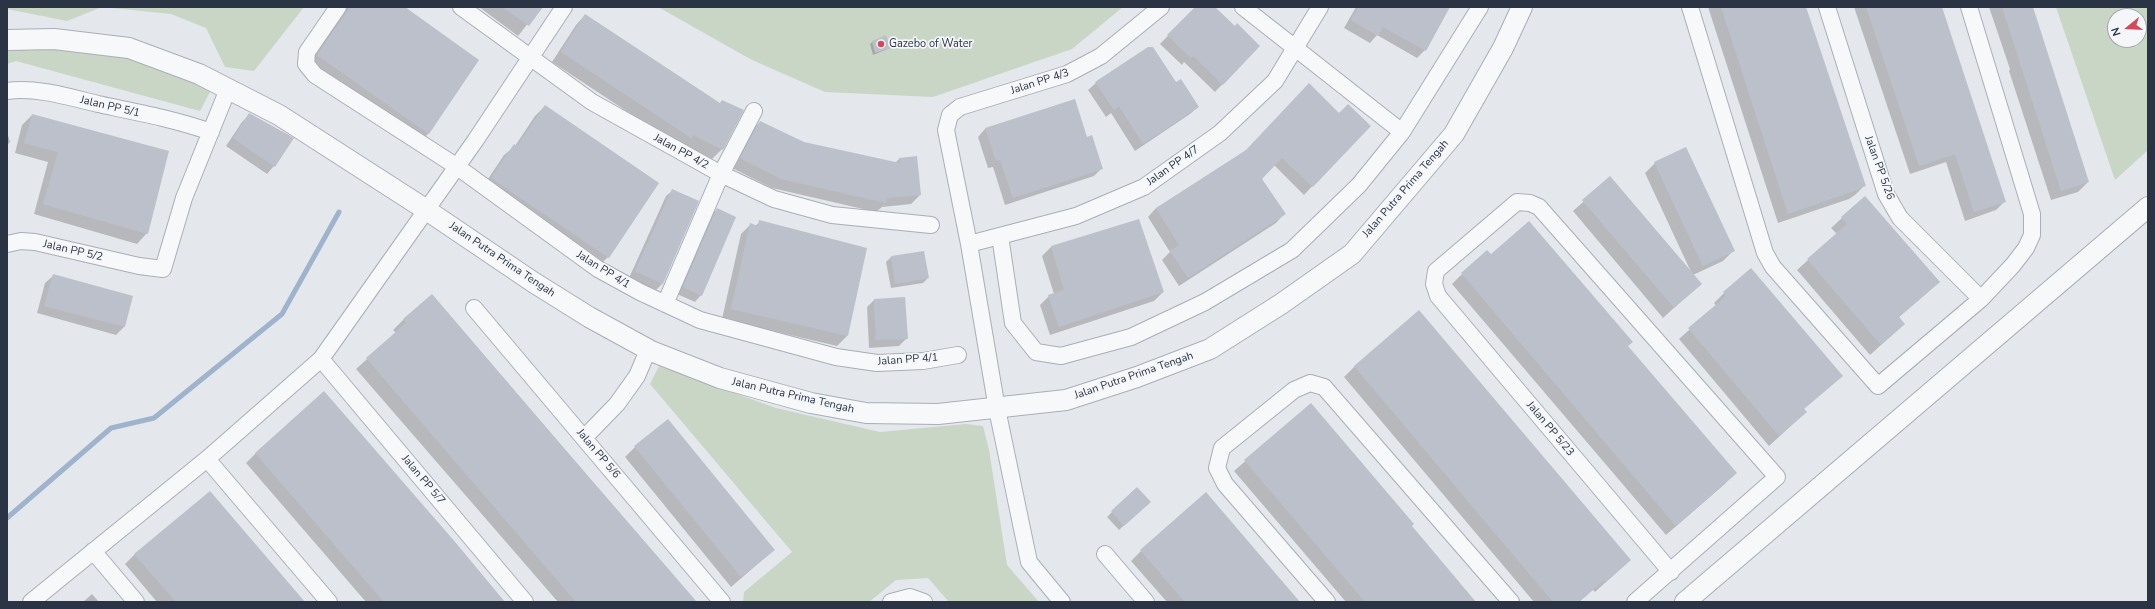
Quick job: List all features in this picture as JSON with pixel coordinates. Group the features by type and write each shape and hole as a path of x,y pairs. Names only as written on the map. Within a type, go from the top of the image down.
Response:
{"street":[{"name":"Jalan PP 4/1","path":"338,7 307,52 306,64 315,75 456,166 598,269 640,292 700,320 836,358 877,363 923,361 958,355"},
{"name":"Jalan PP 4/2","path":"460,7 530,59 592,102 721,174 774,199 832,215 931,225"},
{"path":"32,602 207,459 321,359 530,59 564,7"},
{"name":"Jalan PP 4/3","path":"969,244 946,130 950,115 960,107 1067,74 1101,56 1161,7"},
{"path":"1243,7 1402,132"},
{"name":"Jalan PP 4/7","path":"969,244 1076,216 1144,186 1220,133 1275,81 1320,7"},
{"path":"1000,236 1013,323 1036,352 1061,356 1131,337 1205,302 1292,250 1358,185 1402,132 1480,7"},
{"name":"Jalan Putra Prima Tengah","path":"7,40 54,39 129,48 199,74 279,115 425,209 533,282 589,317 648,350 720,378 811,403 866,413 938,414 997,409 1066,400 1137,377 1210,349 1281,304 1352,254 1454,134 1504,48 1522,7"},
{"path":"1690,7 1765,253 1773,267 1878,386 1981,299 2013,265 2026,248 2032,235 2032,214 1969,7"},
{"name":"Jalan PP 5/26","path":"1827,7 1886,194 1900,218 1981,299"},
{"name":"Jalan PP 5/1","path":"7,91 19,89 51,94 185,123 211,132"},
{"path":"211,132 228,89"},
{"path":"665,304 721,174 754,111"},
{"name":"Jalan PP 5/2","path":"7,244 21,241 35,242 139,266 163,269 184,198 211,132"},
{"name":"Jalan PP 5/23","path":"1517,202 1530,203 1539,207 1777,477 1671,572 1438,296 1434,284 1436,271 1517,202"},
{"path":"1685,602 2148,207"},
{"path":"969,244 997,409 1029,562 1062,602"},
{"name":"Jalan PP 5/6","path":"474,308 722,601"},
{"path":"584,438 617,404 637,376 648,350"},
{"name":"Jalan PP 5/7","path":"321,359 526,602"},
{"path":"1327,602 1224,484 1217,468 1222,448 1294,390 1310,383 1324,387 1511,602"},
{"path":"207,459 329,602"},
{"path":"93,551 136,602"},
{"path":"1105,554 1146,602"},
{"path":"1635,602 1671,572"},
{"path":"891,602 917,600"}],"green space":[{"path":"7,7 102,7 67,21 7,9"},
{"path":"102,7 304,7 254,71 225,67 206,28 171,14"},
{"path":"658,7 1123,7 1072,49 933,97 825,92 752,60"},
{"path":"2056,7 2148,7 2148,150 2115,180"},
{"path":"53,44 133,55 212,88 200,111 16,61 7,64 7,48"},
{"path":"659,366 776,408 880,432 966,424 983,426 989,450 1007,565 1039,602 949,602 928,578 896,580 869,602 743,602 744,592 792,552 650,384"}],"building":[{"path":"350,7 405,7 479,60 429,134 317,55"},
{"path":"502,7 543,7 529,26"},
{"path":"1195,7 1215,7 1235,26 1237,23 1260,46 1223,85 1193,56 1191,58 1167,35"},
{"path":"1359,7 1450,7 1426,51 1383,27 1378,36 1351,20"},
{"path":"1721,7 1806,7 1866,186 1788,214"},
{"path":"1866,7 1942,7 2006,202 1974,212 1955,154 1919,166"},
{"path":"2002,7 2033,7 2089,182 2061,191"},
{"path":"585,14 720,103 722,100 744,110 723,150 693,135 691,138 561,52"},
{"name":"Gazebo of Water","path":"886,35 891,48 875,53 872,41"},
{"path":"1148,47 1153,47 1176,82 1181,79 1199,107 1143,144 1119,106 1114,110 1095,82"},
{"path":"1309,83 1339,113 1348,104 1371,126 1313,187 1282,158 1262,179 1286,214 1188,278 1170,251 1179,245 1156,208 1246,150"},
{"path":"1075,99 1087,137 1092,135 1103,169 1013,198 1000,160 996,161 985,128"},
{"path":"545,105 659,183 609,258 491,178 514,144 517,146"},
{"path":"249,113 294,138 275,167 233,138"},
{"path":"32,114 169,151 148,234 43,204 58,152 24,143"},
{"path":"760,121 804,142 900,163 899,158 917,156 921,195 887,198 886,203 781,179 740,158"},
{"path":"1686,147 1735,251 1703,266 1654,162"},
{"path":"1610,176 1702,284 1674,308 1582,200"},
{"path":"672,189 699,201 663,284 635,271"},
{"path":"1865,196 1940,282 1899,317 1905,324 1881,345 1807,259 1847,224 1841,217"},
{"path":"717,208 736,217 702,296 683,287"},
{"path":"1139,219 1164,292 1059,327 1048,295 1064,290 1051,246"},
{"path":"759,220 867,248 848,336 731,309 750,223 758,226"},
{"path":"1529,221 1633,342 1628,346 1737,473 1676,526 1461,273 1487,250 1491,254"},
{"path":"924,251 929,278 895,284 891,256"},
{"path":"1751,268 1843,376 1804,409 1807,412 1779,436 1688,328 1718,303 1720,304 1719,302 1726,296 1723,292"},
{"path":"53,274 133,296 125,327 44,306"},
{"path":"432,294 697,602 576,602 366,358 406,323 403,319"},
{"path":"905,297 908,339 876,340 874,299"},
{"path":"1419,310 1631,560 1605,583 1603,581 1579,602 1553,602 1354,366"},
{"path":"324,391 456,543 505,602 384,602 255,453"},
{"path":"1311,403 1414,524 1412,526 1476,602 1365,602 1244,460"},
{"path":"668,419 775,550 741,577 634,446"},
{"path":"1137,487 1151,502 1124,526 1111,511"},
{"path":"210,491 305,602 176,602 134,554"},
{"path":"1206,492 1300,602 1185,602 1140,550"}],"waterway":[{"path":"7,518 111,428 154,418 282,314 339,212"}],"place":[{"name":"Gazebo of Water","path":"881,44"}]}
